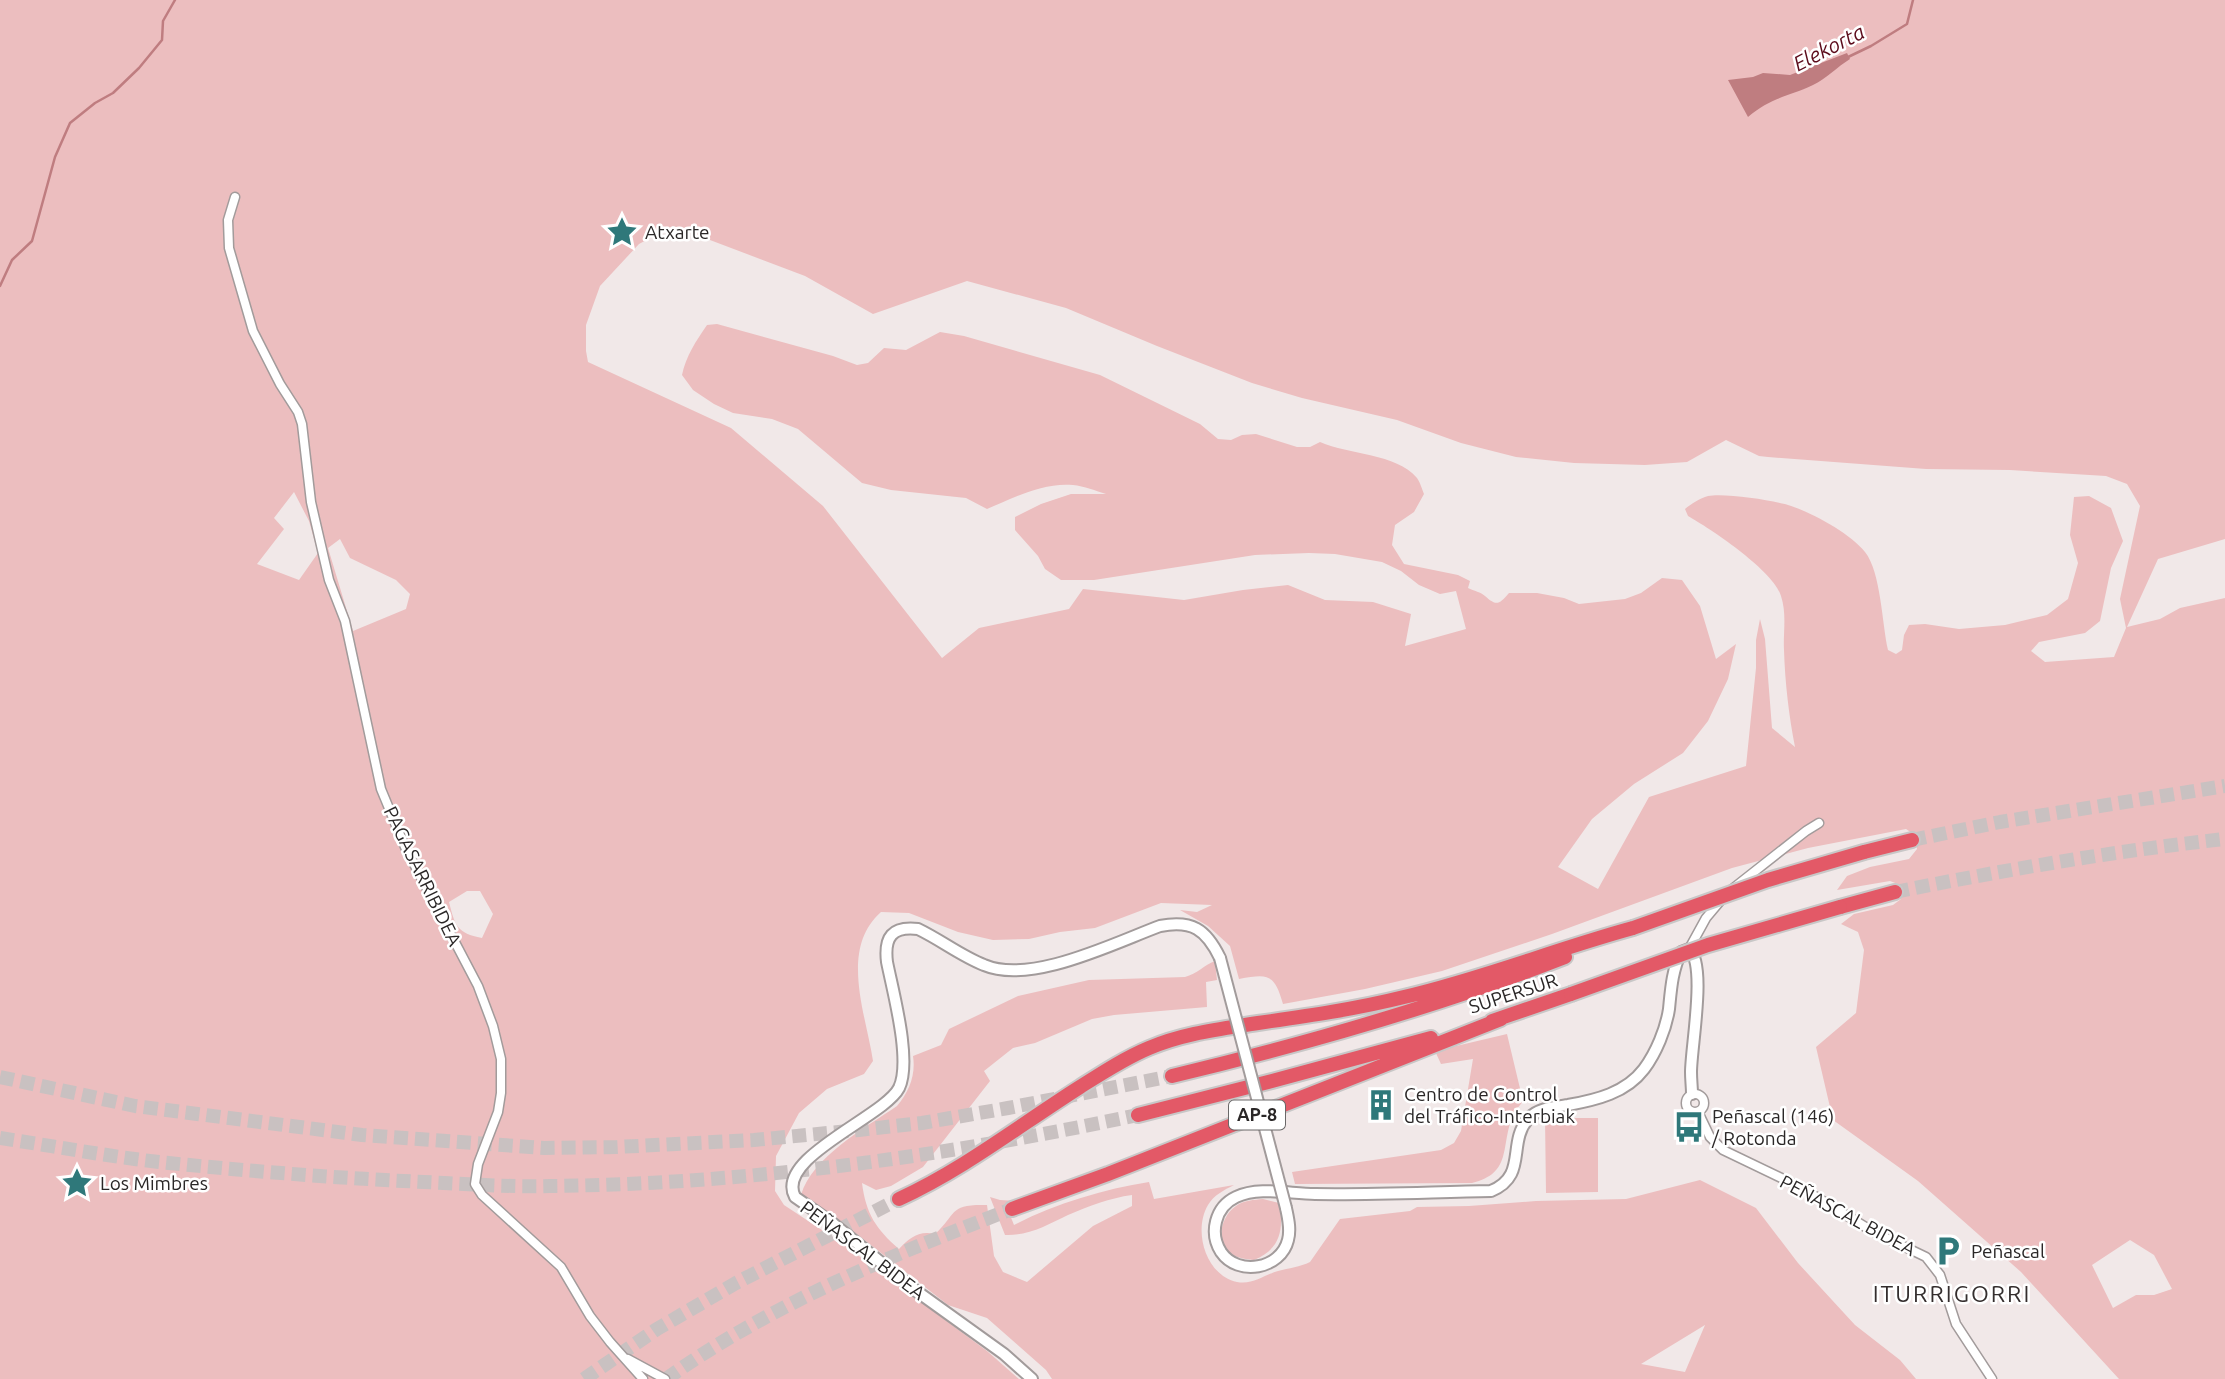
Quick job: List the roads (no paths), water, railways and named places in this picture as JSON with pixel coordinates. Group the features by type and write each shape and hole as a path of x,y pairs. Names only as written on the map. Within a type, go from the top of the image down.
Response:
{"highway":[{"name":"SUPERSUR","path":"1172,1076 1267,1053 1491,986 1575,949 1768,880 1912,840"},
{"name":"SUPERSUR","path":"1138,1115 1272,1082 1501,1019 1708,945 1895,892"},
{"path":"900,1199 952,1171 1039,1114 1147,1049 1208,1031 1403,998 1575,949"},
{"name":"AP-8","path":"1012,1209 1108,1174 1501,1019"}],"street":[{"name":"PAGASARRIBIDEA","path":"235,197 228,220 229,248 253,331 302,424 311,502 329,580 345,621 381,789 405,847 478,986 493,1026 501,1059 502,1093 492,1132 478,1164 475,1184 482,1195 561,1267 590,1315 643,1379"},
{"path":"1692,1094 1703,1099 1704,1105 1698,1112 1689,1111 1686,1106 1686,1100 1692,1094 1697,966 1694,953 1689,949 1706,918 1739,883 1819,823"},
{"name":"PEÑASCAL BIDEA","path":"1032,1379 1004,1353 915,1290 792,1193 793,1178 813,1156 846,1130 885,1105 899,1087 903,1077 904,1059 885,947 899,930 918,929 986,967 1017,970 1077,958 1160,926 1172,924 1196,927 1213,943 1220,958 1286,1208 1289,1227 1288,1241 1274,1260 1262,1266 1248,1268 1227,1259 1220,1250 1215,1234 1218,1214 1223,1206 1245,1194 1258,1192 1325,1194 1491,1191 1504,1184 1513,1171 1521,1127 1532,1115 1599,1098 1626,1086 1643,1071 1657,1046 1668,1012 1674,965 1681,952 1689,949"},
{"name":"PEÑASCAL BIDEA","path":"1698,1112 1710,1137 1723,1150 1800,1187 1872,1231 1926,1257 1940,1275 1956,1324 1992,1379"},
{"path":"622,1356 665,1379"}],"waterway":[{"path":"0,286 12,260 32,241 55,157 70,123 113,93 139,68 162,40 163,21 175,0"},
{"name":"Elekorta","path":"1846,58 1907,24 1913,0"}],"tunnel":[{"path":"1912,840 2000,822 2225,786"},
{"path":"1895,892 2059,862 2225,839"},
{"path":"0,1077 135,1106 362,1135 544,1148 754,1140 922,1123 1172,1076"},
{"path":"0,1138 139,1160 225,1168 391,1180 550,1186 699,1180 846,1165 993,1143 1138,1115"},
{"path":"584,1379 657,1329 736,1283 899,1199"},
{"path":"666,1379 747,1327 790,1304 877,1263 1012,1209"}],"place":[{"name":"Atxarte","path":"622,232"},
{"name":"Centro de Control del Tráfico-Interbiak","path":"1381,1105"},
{"name":"Peñascal (146) / Rotonda","path":"1689,1127"},
{"name":"Los Mimbres","path":"77,1183"},
{"name":"Peñascal","path":"1948,1251"}],"district":[{"name":"ITURRIGORRI","path":"1952,1294"}]}
